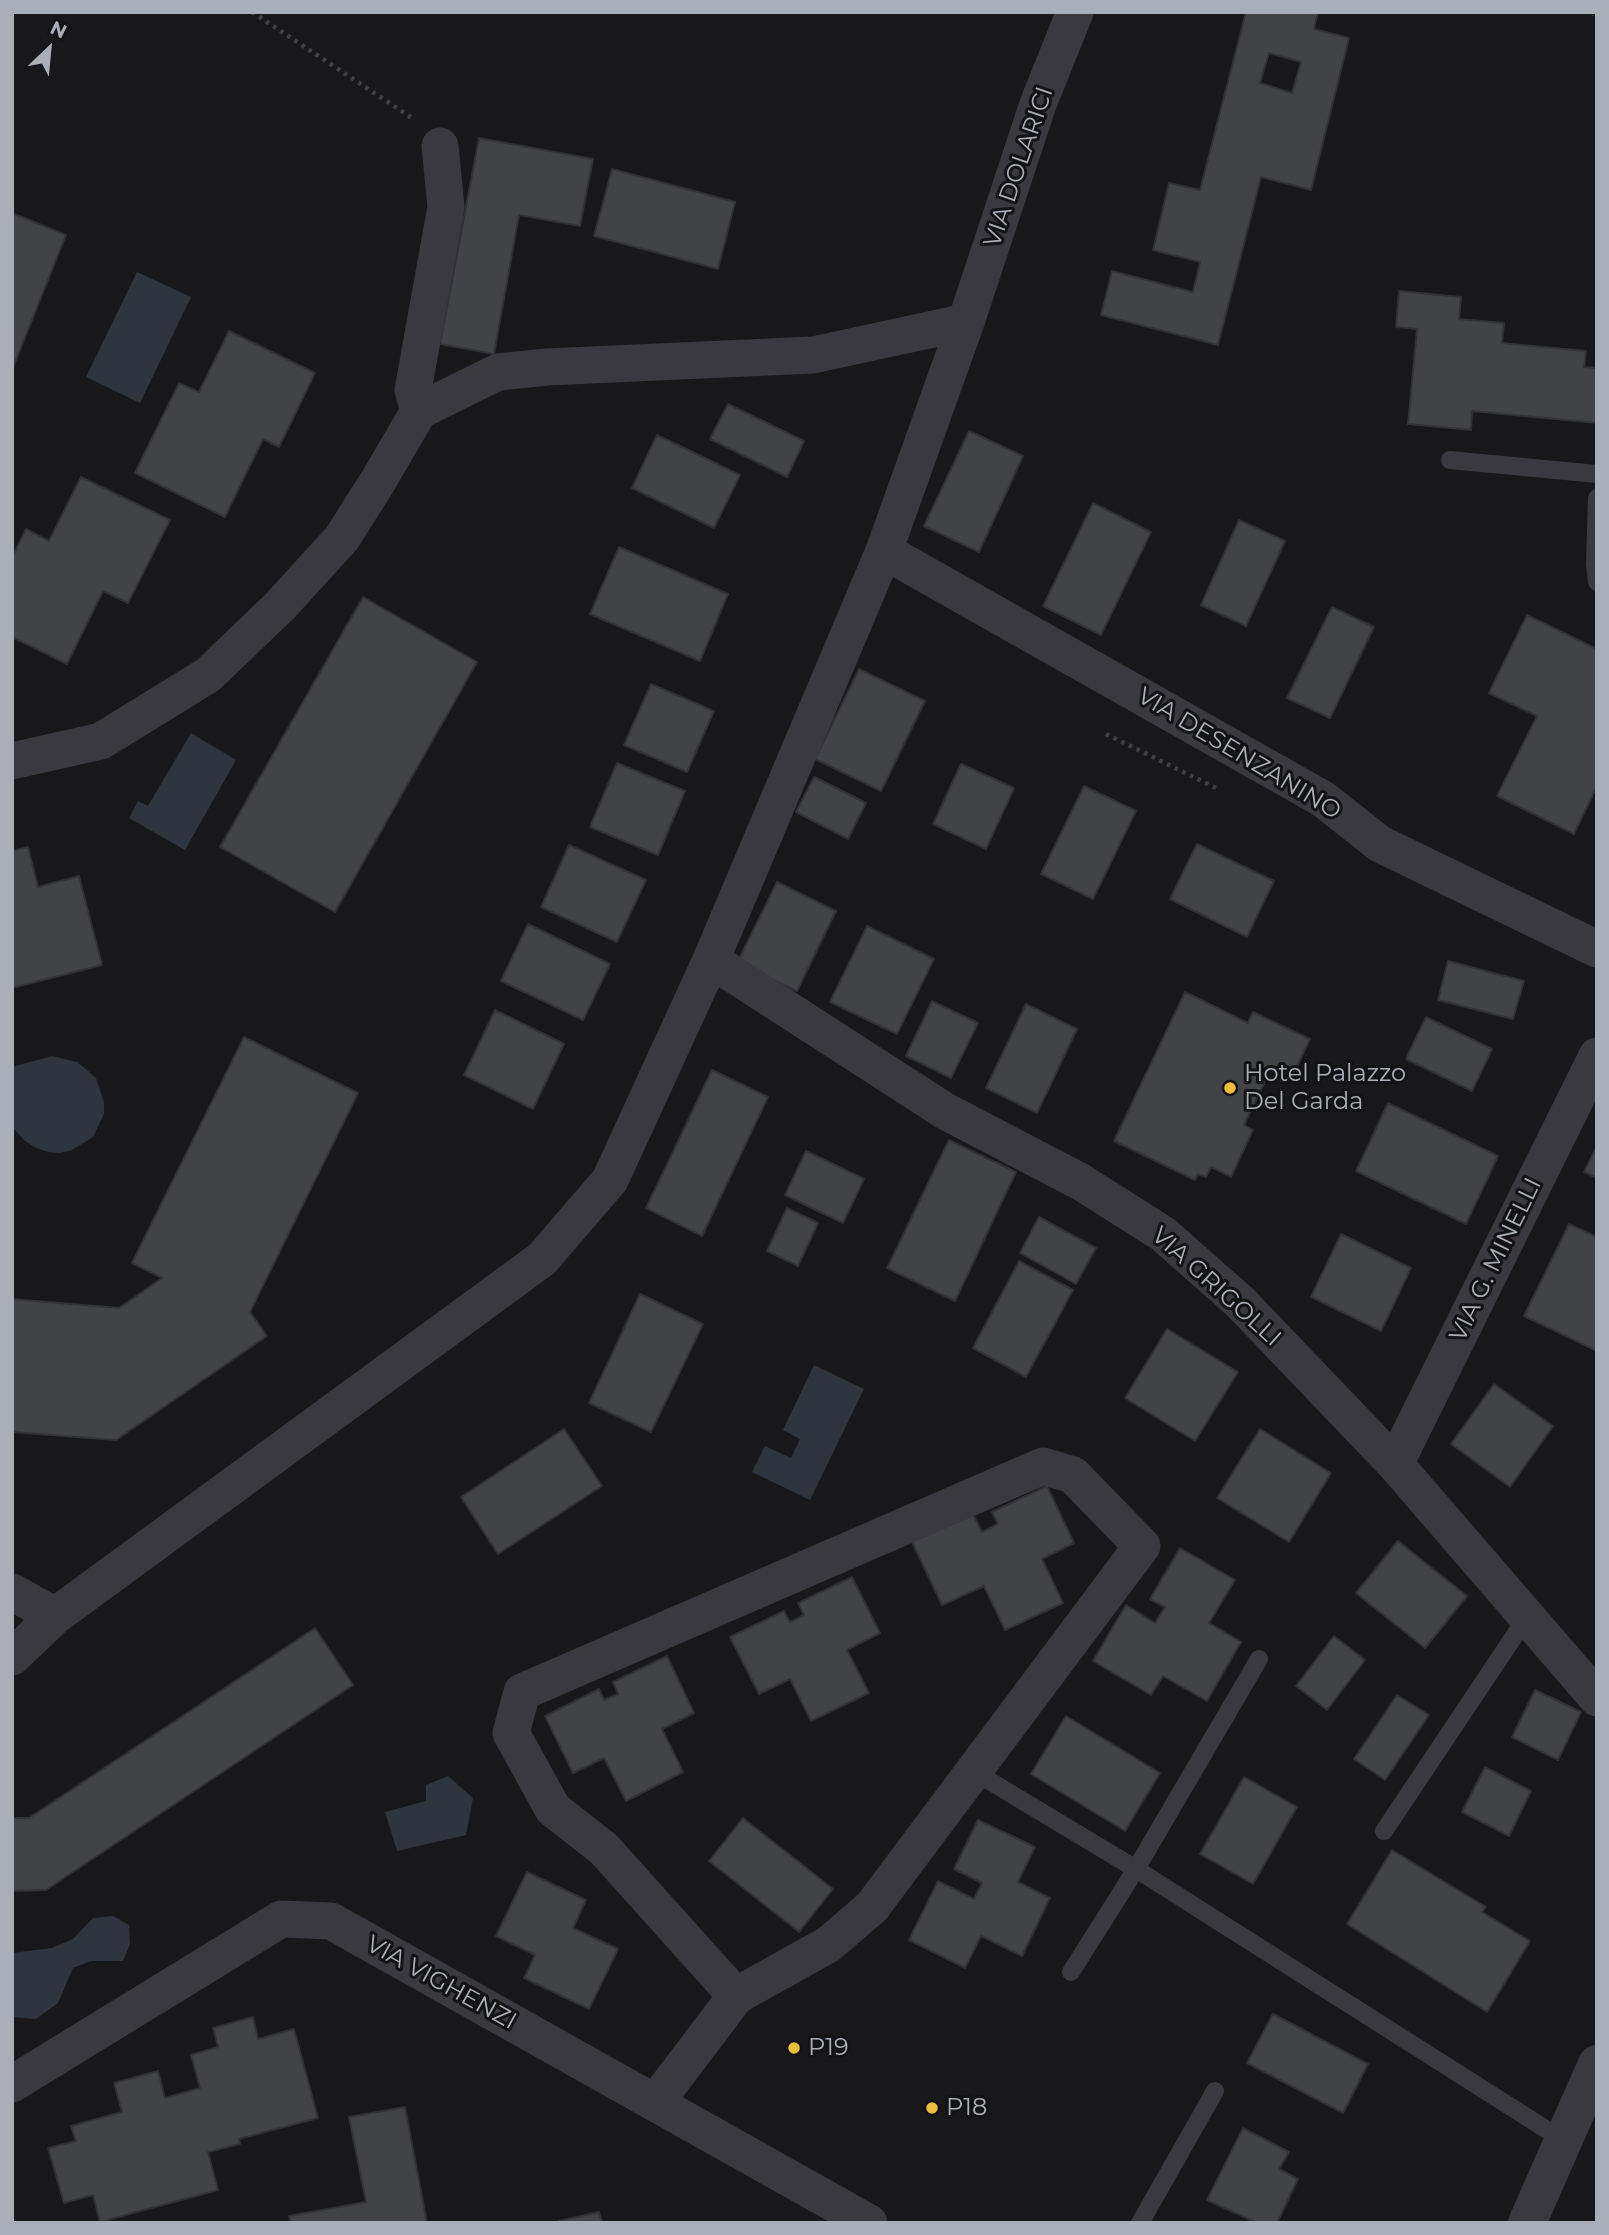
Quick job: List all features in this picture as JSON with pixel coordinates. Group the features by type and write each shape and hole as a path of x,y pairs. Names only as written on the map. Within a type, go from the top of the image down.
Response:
{"street":[{"name":"VIA DOLARICI","path":"12,1657 55,1616 542,1259 610,1180 711,960 884,551 966,322 1038,104 1075,12"},
{"path":"418,411 413,390 446,207 440,146"},
{"path":"12,761 101,741 208,676 280,606 342,538 418,411 498,372 547,367 813,355 966,322"},
{"name":"VIA DESENZANINO","path":"884,551 1323,799 1380,844 1597,949"},
{"name":"VIA GRIGOLLI","path":"711,960 945,1111 1081,1182 1163,1234 1240,1302 1395,1464 1597,1698"},
{"name":"VIA G. MINELLI","path":"1395,1464 1597,1056"},
{"path":"655,2103 736,1996 828,1944 872,1907 1142,1546 1073,1475 1043,1466 522,1692 511,1733 553,1809 604,1849 736,1996"},
{"path":"12,1592 55,1616"},
{"name":"VIA VIGHENZI","path":"12,2084 281,1919 331,1921 869,2223"},
{"path":"1527,2223 1597,2064"}],"lane":[{"path":"1450,460 1597,474"},
{"path":"1597,498 1597,582"},
{"path":"1384,1831 1527,1617"},
{"path":"1071,1972 1136,1869 1259,1659"},
{"path":"973,1771 1136,1869 1563,2140"},
{"path":"1140,2223 1215,2091"}],"path":[{"path":"252,12 406,112 440,146"}],"shaded area":[{"path":"137,272 191,297 140,403 86,377"},
{"path":"191,733 236,760 185,850 129,818 138,801 148,806"},
{"path":"52,1056 77,1062 87,1070 96,1078 104,1102 104,1114 93,1137 72,1150 60,1153 36,1148 12,1127 12,1067"},
{"path":"814,1365 864,1389 810,1500 752,1472 765,1446 791,1458 800,1439 783,1430"},
{"path":"448,1776 473,1798 466,1835 397,1851 385,1812 426,1801 426,1785"},
{"path":"113,1916 129,1925 130,1944 123,1961 91,1961 73,1968 58,2003 36,2019 12,2017 12,1953 52,1948 73,1939 93,1918"}],"building":[{"path":"1246,12 1318,12 1314,29 1349,38 1311,190 1261,177 1218,345 1101,315 1112,271 1193,292 1200,262 1153,250 1169,183 1200,190","holes":["1269,53 1301,62 1292,93 1260,83"]},
{"path":"479,138 593,159 580,226 519,215 494,354 440,344"},
{"path":"612,169 735,202 718,269 594,236"},
{"path":"12,213 66,235 12,370"},
{"path":"1399,291 1461,297 1459,319 1504,323 1502,343 1586,351 1584,367 1597,368 1597,423 1472,411 1471,430 1408,424 1417,329 1396,327"},
{"path":"229,331 315,373 279,447 263,439 225,517 135,473 179,383 199,392"},
{"path":"728,404 804,441 787,477 710,439"},
{"path":"969,431 1023,456 979,552 924,526"},
{"path":"657,435 740,475 714,528 632,488"},
{"path":"81,477 170,520 128,603 103,591 67,664 12,637 12,557 26,529 49,541"},
{"path":"1093,503 1151,532 1101,635 1043,606"},
{"path":"1239,520 1285,541 1246,626 1201,605"},
{"path":"619,547 728,594 700,661 590,614"},
{"path":"363,597 477,662 335,912 220,847"},
{"path":"1332,607 1374,627 1330,718 1287,698"},
{"path":"1527,615 1597,649 1597,786 1574,834 1497,796 1537,716 1489,693"},
{"path":"859,669 925,701 881,791 815,759"},
{"path":"651,684 714,711 687,772 624,745"},
{"path":"617,763 685,791 658,855 590,827"},
{"path":"961,764 1014,788 986,849 933,824"},
{"path":"814,777 866,803 848,839 796,812"},
{"path":"1084,786 1136,811 1093,899 1041,874"},
{"path":"1197,844 1274,881 1247,937 1170,899"},
{"path":"569,845 646,880 617,942 541,907"},
{"path":"28,847 38,887 79,876 102,965 12,988 12,851"},
{"path":"777,882 836,911 797,991 737,963"},
{"path":"528,924 610,964 583,1020 501,981"},
{"path":"867,926 934,959 897,1034 830,1002"},
{"path":"1448,961 1524,981 1513,1019 1438,1000"},
{"path":"1185,992 1248,1023 1253,1012 1310,1039 1291,1079 1271,1069 1244,1125 1253,1130 1231,1177 1211,1167 1206,1177 1198,1174 1195,1180 1114,1141"},
{"path":"932,1001 978,1023 951,1078 906,1056"},
{"path":"1026,1004 1077,1029 1037,1113 986,1088"},
{"path":"495,1010 564,1044 533,1109 464,1075"},
{"path":"1426,1017 1492,1049 1472,1091 1406,1059"},
{"path":"244,1037 358,1093 250,1312 267,1336 116,1440 12,1432 12,1299 119,1308 162,1278 132,1263"},
{"path":"712,1070 768,1097 702,1236 646,1208"},
{"path":"1388,1103 1498,1156 1466,1224 1356,1171"},
{"path":"949,1140 1016,1172 955,1301 887,1268"},
{"path":"1597,1146 1597,1178 1584,1172"},
{"path":"806,1151 864,1179 843,1223 785,1195"},
{"path":"787,1208 818,1223 798,1266 767,1251"},
{"path":"1039,1217 1096,1248 1076,1284 1020,1253"},
{"path":"1569,1224 1597,1237 1597,1351 1524,1316"},
{"path":"1341,1234 1411,1268 1381,1331 1311,1297"},
{"path":"1019,1261 1073,1290 1026,1377 973,1348"},
{"path":"640,1294 703,1324 651,1432 589,1403"},
{"path":"1167,1329 1238,1372 1195,1441 1125,1398"},
{"path":"1494,1384 1553,1426 1510,1487 1451,1444"},
{"path":"564,1429 602,1486 498,1554 461,1497"},
{"path":"1260,1429 1331,1473 1289,1542 1217,1498"},
{"path":"1047,1486 1074,1543 1042,1559 1063,1603 1005,1630 984,1586 942,1605 911,1540 972,1512 982,1532 998,1524 992,1512"},
{"path":"1398,1541 1467,1596 1425,1648 1356,1593"},
{"path":"1180,1548 1235,1580 1209,1623 1241,1642 1207,1701 1163,1676 1151,1695 1093,1661 1126,1605 1155,1623 1165,1607 1150,1599"},
{"path":"852,1577 880,1633 847,1650 869,1693 811,1721 790,1679 759,1694 730,1637 784,1611 790,1622 804,1615 798,1603"},
{"path":"315,1628 353,1685 46,1890 12,1891 12,1818 29,1818"},
{"path":"1334,1636 1365,1660 1327,1710 1296,1686"},
{"path":"667,1656 694,1713 662,1729 683,1772 626,1801 604,1758 573,1773 545,1716 599,1689 604,1700 618,1694 613,1682"},
{"path":"1535,1690 1581,1712 1558,1760 1512,1737"},
{"path":"1397,1695 1429,1715 1385,1780 1354,1759"},
{"path":"1066,1716 1160,1773 1125,1831 1031,1774"},
{"path":"1485,1767 1531,1791 1509,1836 1462,1812"},
{"path":"1244,1777 1297,1807 1253,1884 1200,1854"},
{"path":"743,1818 833,1889 799,1932 709,1861"},
{"path":"978,1820 1035,1847 1018,1882 1050,1898 1022,1956 981,1936 965,1968 909,1940 938,1881 974,1899 982,1883 954,1869"},
{"path":"1392,1850 1486,1907 1482,1912 1530,1941 1487,2012 1347,1924"},
{"path":"527,1872 586,1900 573,1928 618,1949 589,2009 524,1978 535,1955 496,1936"},
{"path":"1273,2014 1368,2064 1343,2113 1247,2063"},
{"path":"253,2017 258,2039 294,2029 318,2118 239,2139 240,2144 208,2152 218,2190 100,2222 93,2195 64,2203 48,2148 76,2141 71,2126 122,2112 114,2083 158,2071 165,2098 200,2088 191,2055 218,2047 213,2028"},
{"path":"405,2107 427,2223 291,2223 289,2216 366,2202 349,2117"},
{"path":"1243,2128 1289,2152 1279,2169 1298,2179 1277,2223 1257,2223 1207,2200"},
{"path":"599,2212 602,2223 559,2221"}],"place":[{"name":"Hotel Palazzo Del Garda","path":"1230,1088"},
{"name":"P19","path":"794,2048"},
{"name":"P18","path":"932,2108"}]}
